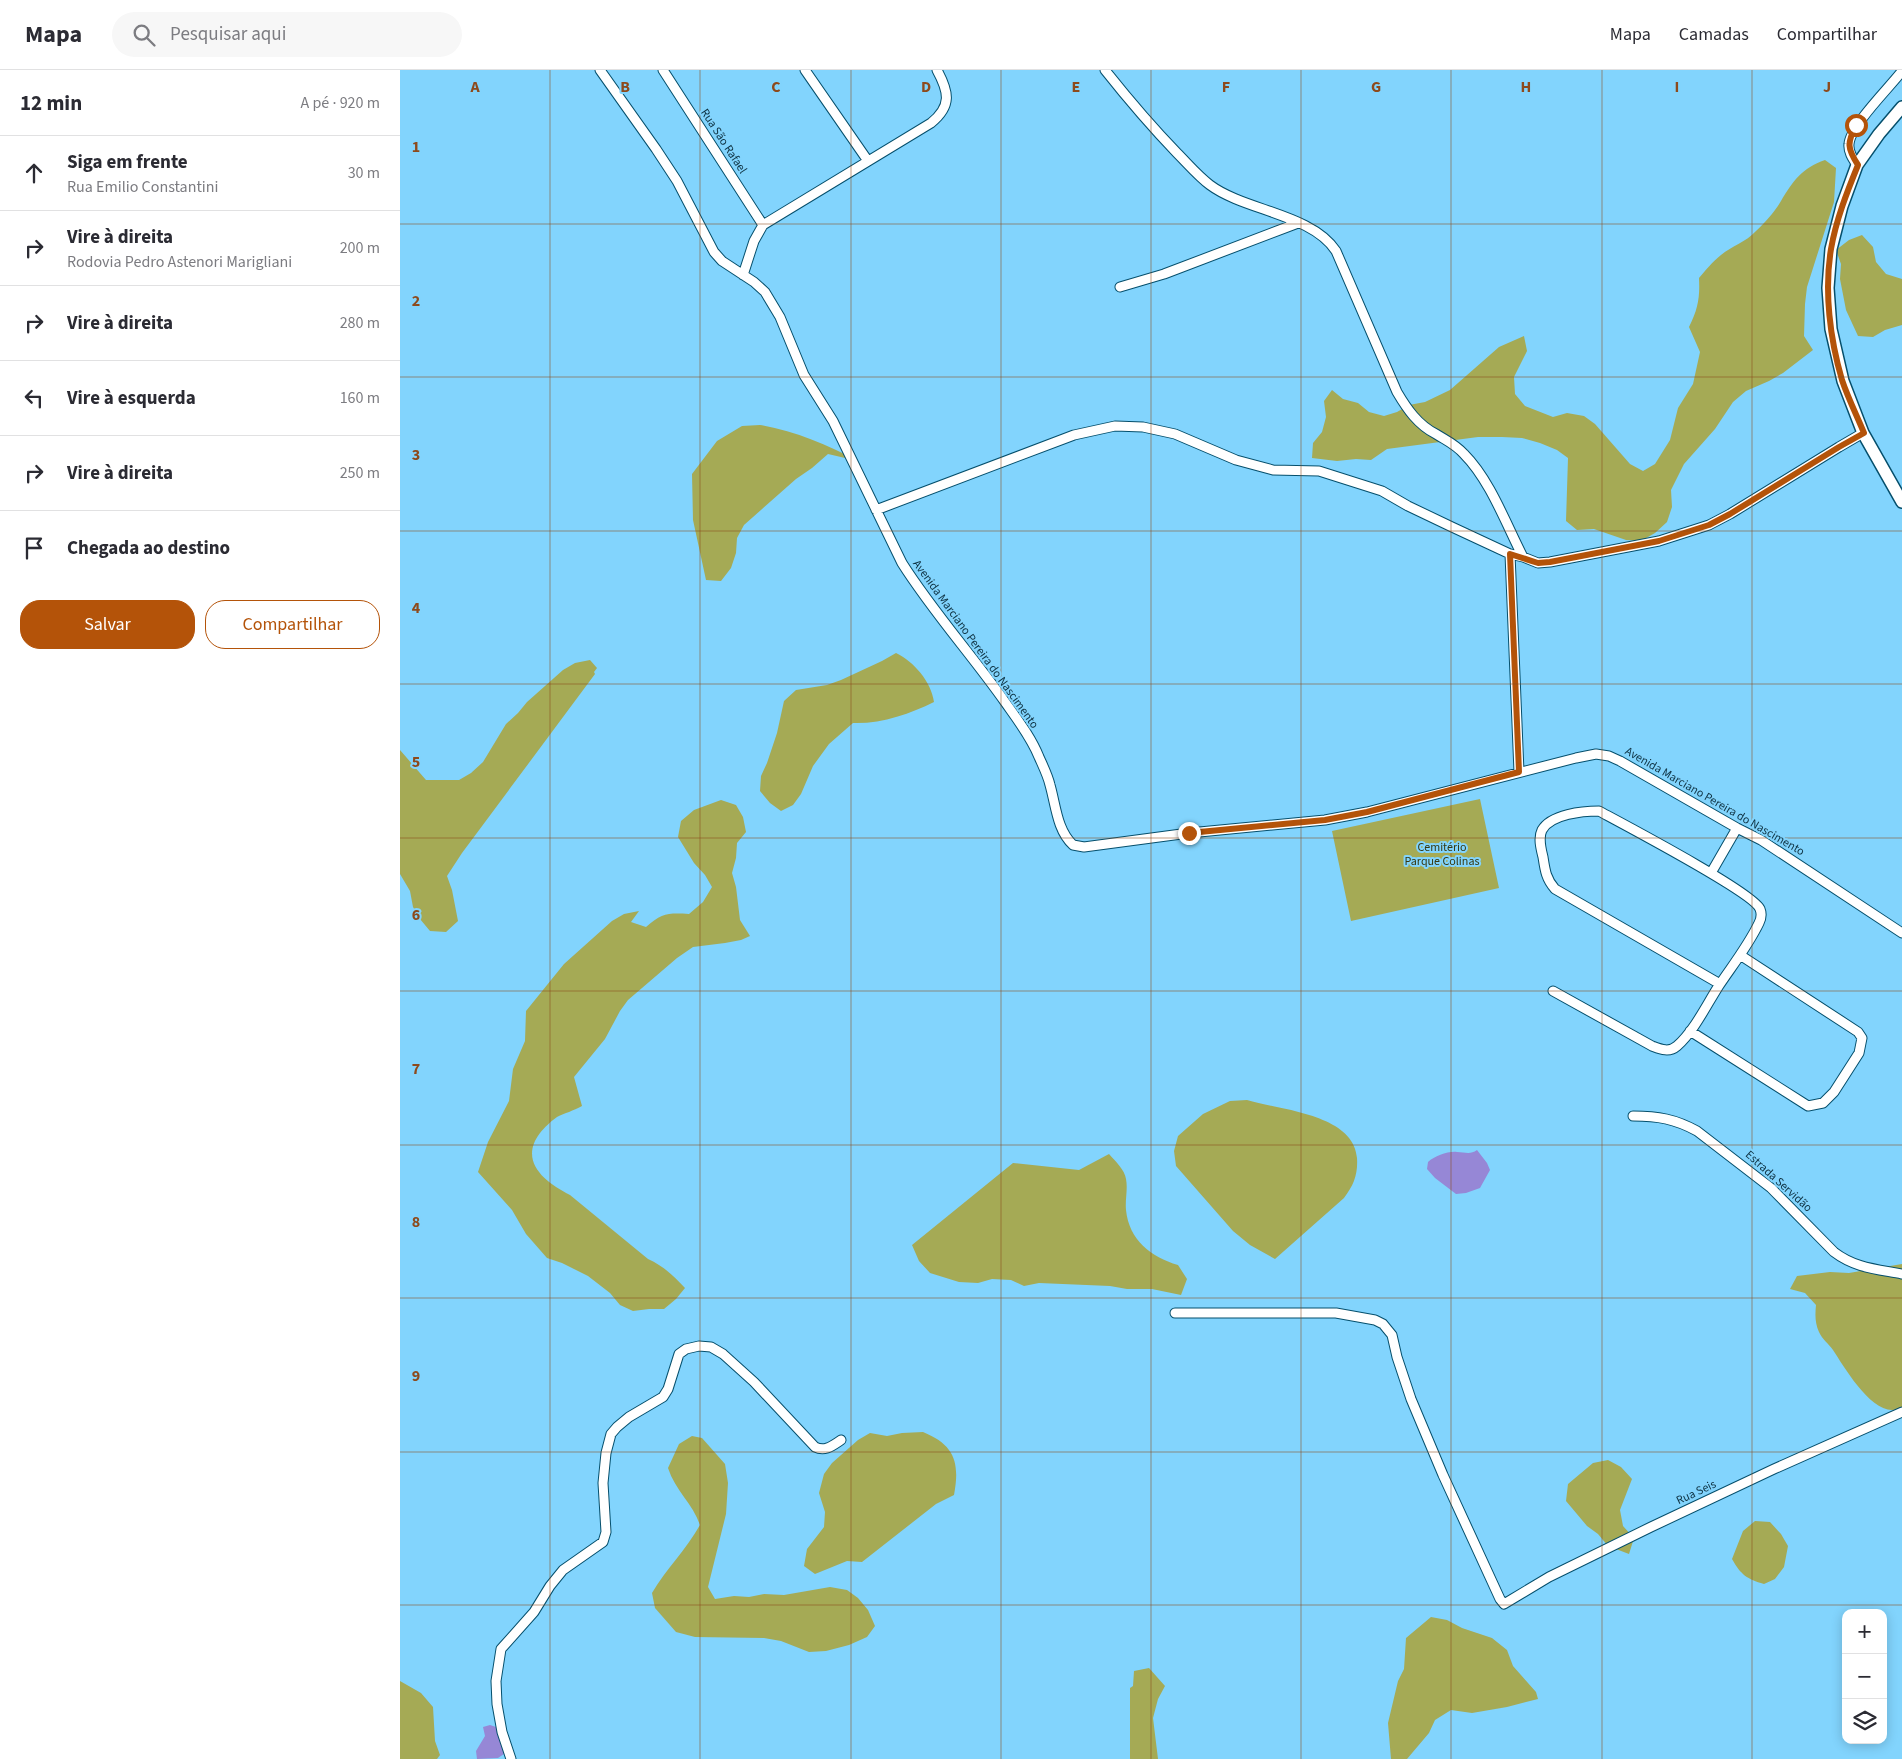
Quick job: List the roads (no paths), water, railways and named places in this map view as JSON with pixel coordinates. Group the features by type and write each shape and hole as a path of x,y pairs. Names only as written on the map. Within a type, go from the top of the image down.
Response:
{"main road":[{"path":"1902,107 1879,134 1858,165 1842,206 1831,249 1828,288 1831,329 1842,380 1864,433 1902,502"}],"street":[{"name":"Avenida Marciano Pereira do Nascimento","path":"600,70 677,181 714,252 722,261 765,292 780,317 804,375 833,421 902,563 916,585 981,668 1019,722 1038,754 1050,783 1064,833 1073,845 1084,847 1189,833 1325,820 1367,812 1596,754 1609,756 1665,786 1736,828 1761,840 1902,933"},
{"name":"Rua São Rafael","path":"663,70 763,225"},
{"path":"805,70 868,161"},
{"path":"743,275 754,241 763,225 931,123 941,115 945,108 946,86 937,70"},
{"path":"1105,70 1163,138 1209,184 1237,201 1310,228 1330,243 1336,251 1397,392 1408,410 1434,434 1453,442 1473,464 1523,557"},
{"path":"1858,165 1851,155 1848,146 1856,125 1902,71"},
{"path":"1120,287 1164,274 1298,223"},
{"path":"876,510 1074,436 1115,426 1143,427 1175,434 1236,460 1273,470 1320,471 1382,491 1416,510 1510,554 1538,563 1659,541 1709,525 1864,433"},
{"path":"1510,554 1519,772"},
{"path":"1553,992 1662,1050 1670,1050 1690,1031 1740,955 1762,914 1760,907 1752,898 1711,874 1599,810 1581,810 1549,822 1542,830 1540,840 1546,876 1555,889 1720,984"},
{"path":"1711,874 1736,828"},
{"path":"1690,1031 1808,1106 1823,1103 1834,1092 1859,1053 1862,1038 1858,1032 1740,955"},
{"name":"Estrada Servidão","path":"1633,1116 1657,1116 1685,1124 1697,1131 1771,1188 1834,1252 1845,1260 1867,1268 1902,1274"},
{"name":"Rua Seis","path":"1175,1313 1336,1313 1375,1320 1383,1324 1392,1335 1397,1357 1412,1399 1443,1475 1500,1600 1506,1604 1549,1577 1774,1469 1902,1412"},
{"path":"511,1759 502,1732 497,1704 496,1681 501,1650 530,1617 563,1570 603,1542 606,1532 603,1483 606,1453 611,1434 629,1417 663,1397 668,1389 679,1354 686,1349 698,1346 711,1347 723,1354 754,1382 814,1447 820,1450 826,1449 841,1440"}],"park label":[{"name":"Cemitério Parque Colinas","path":"1442,854"}]}
